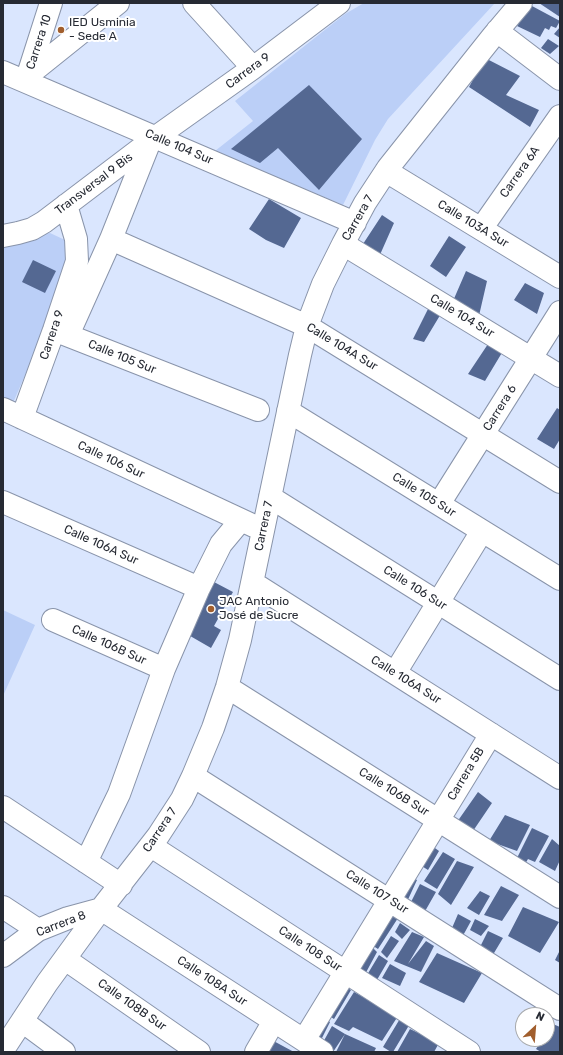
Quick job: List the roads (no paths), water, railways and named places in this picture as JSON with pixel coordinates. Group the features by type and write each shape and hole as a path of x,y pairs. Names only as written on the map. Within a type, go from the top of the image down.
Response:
{"street":[{"name":"Carrera 10","path":"26,79 51,3"},
{"path":"26,79 118,3"},
{"path":"194,3 253,68"},
{"name":"Carrera 9","path":"13,413 61,333 111,239 153,139 253,68 339,3"},
{"name":"Carrera 7","path":"3,1050 47,982 101,909 162,831 182,799 193,776 213,728 227,687 240,640 300,355 307,326 323,284 355,222 386,171 521,3"},
{"path":"497,31 560,79"},
{"name":"Calle 104 Sur","path":"3,72 26,79 153,139 355,222"},
{"name":"Carrera 6A","path":"481,229 553,142 560,116"},
{"name":"Transversal 9 Bis","path":"3,236 32,229 44,222 153,139"},
{"name":"Calle 103A Sur","path":"386,171 560,277"},
{"name":"Carrera 9","path":"61,333 77,261 76,239 66,205"},
{"name":"Calle 104A Sur","path":"111,239 307,326 560,482"},
{"name":"Calle 104 Sur","path":"343,244 560,376"},
{"name":"Carrera 6","path":"439,504 560,312"},
{"name":"Calle 105 Sur","path":"61,333 258,410"},
{"name":"Calle 105 Sur","path":"288,411 560,579"},
{"name":"Calle 106 Sur","path":"13,413 263,531"},
{"name":"Calle 106 Sur","path":"270,498 560,679"},
{"name":"Calle 106A Sur","path":"3,502 199,588"},
{"name":"Carrera 7","path":"86,862 119,794 164,669 199,588 221,544 240,520"},
{"path":"395,673 482,531"},
{"name":"Calle 106A Sur","path":"253,583 560,778"},
{"name":"Calle 106B Sur","path":"53,620 164,669"},
{"name":"Calle 106B Sur","path":"227,687 560,897"},
{"name":"Carrera 5B","path":"304,1040 491,734"},
{"name":"Calle 107 Sur","path":"193,776 560,1009"},
{"path":"3,807 121,885"},
{"name":"Calle 108 Sur","path":"151,846 469,1052"},
{"path":"3,907 38,930"},
{"name":"Carrera 8","path":"3,956 38,930 68,918 101,909"},
{"name":"Calle 108A Sur","path":"101,909 322,1052"},
{"name":"Calle 108B Sur","path":"65,959 199,1052"},
{"path":"22,1021 64,1052"},
{"path":"256,1052 274,1021"}],"place":[{"name":"IED Usminia - Sede A","path":"61,30"},
{"name":"JAC Antonio José de Sucre","path":"211,609"}]}
